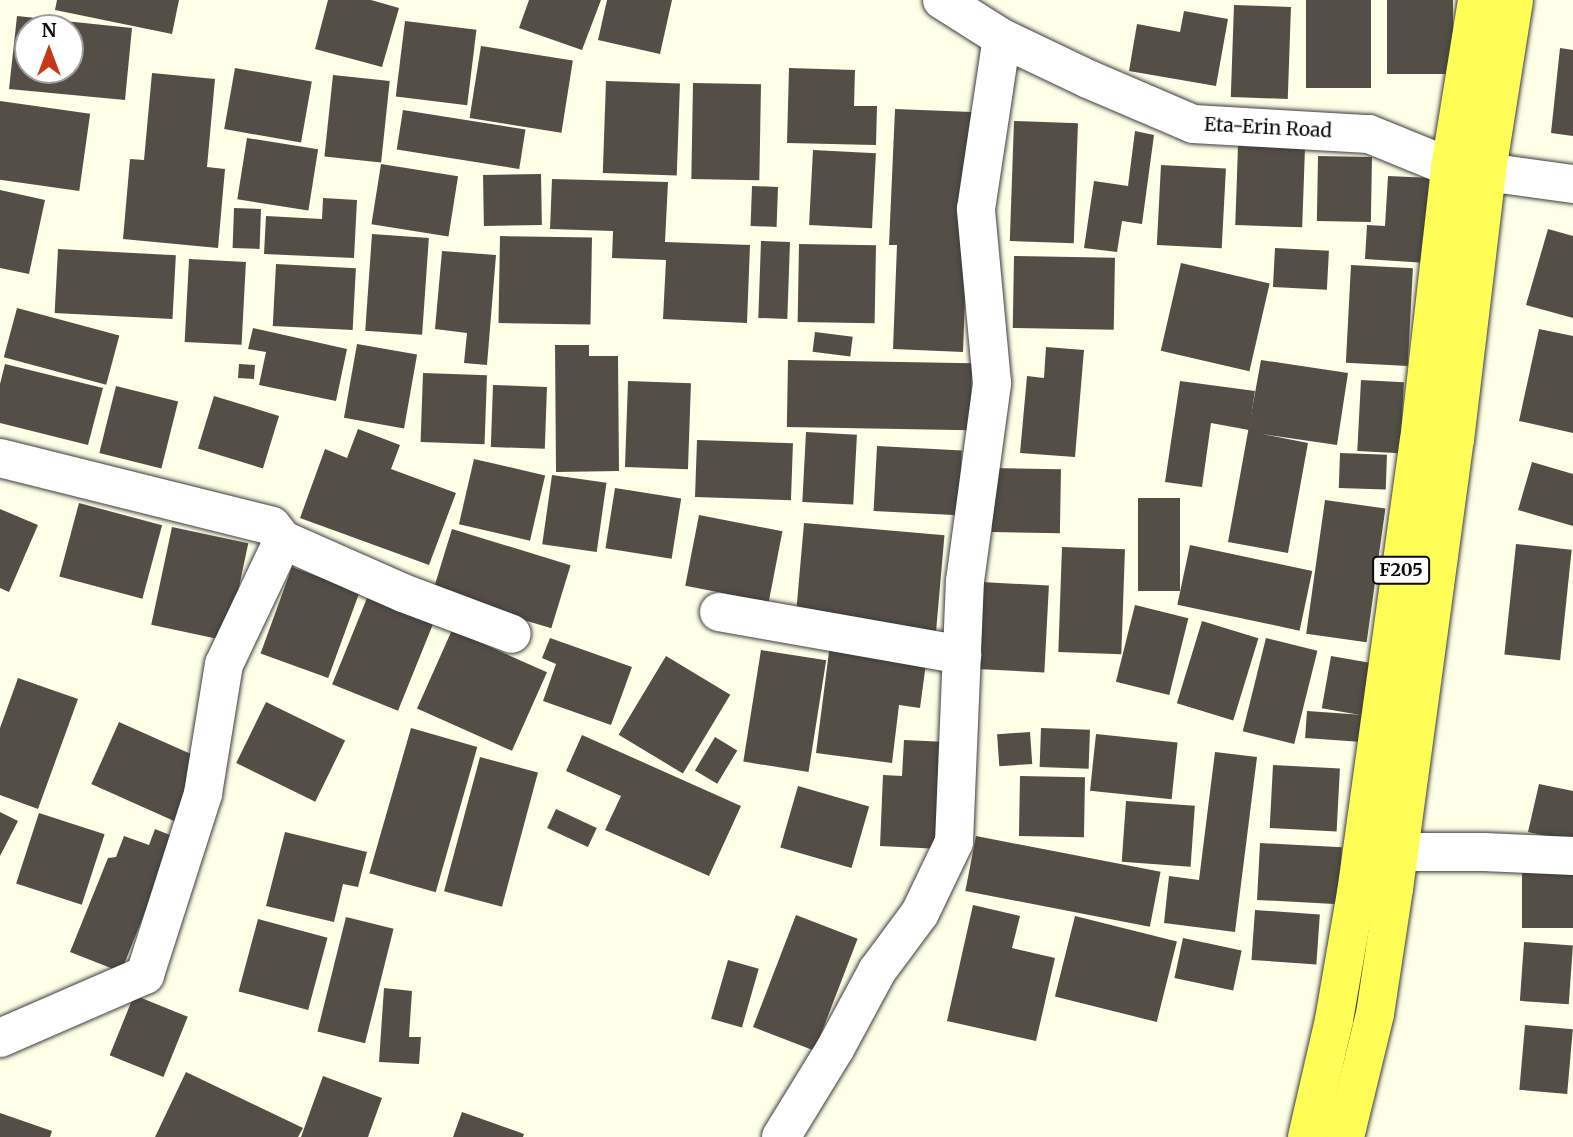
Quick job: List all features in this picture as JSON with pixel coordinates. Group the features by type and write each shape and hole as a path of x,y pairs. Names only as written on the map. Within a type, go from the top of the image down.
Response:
{"main road":[{"name":"F205","path":"1307,1137 1334,1020 1356,893 1419,441 1450,167 1477,0"},
{"name":"F205","path":"1345,1137 1375,1014 1454,454 1487,171 1514,0"}],"street":[{"name":"Eta-Erin Road","path":"942,0 1002,38 1193,124 1368,134 1450,167 1573,184"},
{"path":"781,1137 835,1049 877,971 920,914 954,842 965,581 992,383 975,209 1002,38"},
{"path":"0,458 272,526 283,540 404,593 512,634"},
{"path":"0,1038 145,975 203,794 225,664 283,540"},
{"path":"719,612 962,655"},
{"path":"1398,852 1573,856"}],"building":[{"path":"57,0 179,0 172,34 55,10"},
{"path":"328,0 371,0 399,8 382,67 315,49"},
{"path":"529,0 601,0 582,50 519,28"},
{"path":"607,0 672,0 660,54 598,40"},
{"path":"1306,0 1371,0 1371,88 1306,88"},
{"path":"1387,0 1453,0 1453,74 1387,74"},
{"path":"1234,5 1291,7 1288,99 1231,97"},
{"path":"1184,11 1228,19 1216,86 1129,71 1137,24 1180,32"},
{"path":"405,21 476,30 467,105 396,96"},
{"path":"84,23 132,28 125,100 9,89 14,43 14,84 84,84"},
{"path":"481,46 573,61 561,133 470,118"},
{"path":"1560,48 1573,50 1573,136 1551,133"},
{"path":"235,68 312,82 301,143 224,129"},
{"path":"789,68 855,70 854,106 877,106 876,145 787,143"},
{"path":"152,73 215,79 207,167 225,169 218,248 123,239 130,159 144,160"},
{"path":"333,75 390,81 381,163 324,157"},
{"path":"606,81 680,84 677,176 603,173"},
{"path":"693,83 761,84 759,180 691,179"},
{"path":"0,101 90,114 79,191 0,180"},
{"path":"895,109 972,112 963,352 893,349 897,245 889,245"},
{"path":"403,110 525,129 519,169 397,150"},
{"path":"1014,121 1078,123 1074,243 1010,241"},
{"path":"1135,131 1154,135 1142,224 1122,221 1117,252 1084,248 1094,181 1128,186"},
{"path":"247,138 318,149 308,210 237,199"},
{"path":"1238,146 1305,148 1302,227 1235,225"},
{"path":"813,150 876,153 872,228 809,225"},
{"path":"1318,156 1372,157 1371,222 1317,221"},
{"path":"381,164 458,176 448,236 371,224"},
{"path":"1161,165 1226,168 1222,248 1157,245"},
{"path":"541,174 542,225 484,226 483,175"},
{"path":"1388,176 1432,178 1427,263 1365,259 1367,225 1385,226"},
{"path":"552,179 668,182 665,242 750,245 747,323 663,319 666,260 612,258 613,231 550,229"},
{"path":"752,186 778,187 777,227 751,226"},
{"path":"0,190 45,200 29,274 0,268"},
{"path":"323,198 357,200 354,258 264,254 266,216 322,219"},
{"path":"234,208 261,209 260,249 233,248"},
{"path":"1548,229 1573,236 1573,318 1526,305"},
{"path":"372,234 429,238 422,335 365,331"},
{"path":"500,236 592,238 590,325 498,323"},
{"path":"761,241 790,242 787,319 758,318"},
{"path":"799,244 876,245 875,323 798,322"},
{"path":"1275,248 1329,251 1327,290 1273,287"},
{"path":"58,249 176,255 172,319 55,313"},
{"path":"442,251 496,255 487,365 464,363 467,333 435,329"},
{"path":"1014,256 1115,258 1114,330 1013,328"},
{"path":"189,259 246,262 242,345 185,342"},
{"path":"1181,263 1270,283 1249,371 1161,351"},
{"path":"276,264 356,268 353,330 273,326"},
{"path":"1351,265 1413,268 1408,366 1346,363"},
{"path":"17,308 119,335 106,385 4,357"},
{"path":"253,328 347,349 336,401 259,385 266,352 248,349"},
{"path":"1539,329 1573,336 1573,433 1519,421"},
{"path":"815,332 853,337 850,356 813,352"},
{"path":"357,344 417,355 404,428 344,418"},
{"path":"555,345 589,345 589,356 618,356 619,471 556,472"},
{"path":"1046,347 1084,350 1075,457 1020,453 1027,376 1044,378"},
{"path":"788,360 972,363 971,430 787,427"},
{"path":"1261,360 1348,373 1337,445 1262,434 1308,443 1288,553 1228,542"},
{"path":"5,364 103,388 88,445 0,423 0,384"},
{"path":"239,364 255,365 254,379 238,378"},
{"path":"423,373 487,375 485,444 421,442"},
{"path":"1361,380 1404,382 1400,453 1357,451"},
{"path":"628,381 691,383 688,469 625,467"},
{"path":"1180,381 1255,391 1249,430 1211,423 1202,487 1165,482"},
{"path":"493,385 547,387 545,449 491,447"},
{"path":"116,386 178,401 161,468 99,453"},
{"path":"214,396 279,416 263,468 198,449"},
{"path":"358,429 400,445 391,469 456,493 429,565 300,518 325,449 347,458"},
{"path":"806,432 857,435 853,505 802,502"},
{"path":"697,440 793,443 791,500 695,497"},
{"path":"877,446 962,450 958,515 874,511"},
{"path":"1340,453 1387,455 1386,490 1339,488"},
{"path":"474,459 545,475 530,541 459,524"},
{"path":"1532,462 1573,474 1573,526 1518,510"},
{"path":"993,468 1061,469 1060,533 992,532"},
{"path":"552,475 606,483 597,552 542,544"},
{"path":"615,488 681,498 672,559 605,548"},
{"path":"1138,498 1180,498 1180,591 1138,591"},
{"path":"1325,500 1385,508 1367,642 1306,634"},
{"path":"79,503 162,525 142,599 59,576"},
{"path":"0,509 38,525 9,592 0,588"},
{"path":"699,515 782,531 769,602 685,586"},
{"path":"804,523 944,535 936,636 795,624"},
{"path":"172,527 248,543 228,641 151,625"},
{"path":"452,529 571,565 551,628 433,592"},
{"path":"1516,544 1572,550 1560,660 1504,654"},
{"path":"1190,545 1312,571 1300,631 1177,605"},
{"path":"1062,547 1125,549 1121,654 1058,652"},
{"path":"292,567 360,592 328,678 261,653"},
{"path":"981,582 1049,586 1044,672 976,669"},
{"path":"367,598 433,625 398,711 332,684"},
{"path":"1135,605 1188,618 1169,695 1116,682"},
{"path":"1202,621 1258,638 1233,720 1177,703"},
{"path":"452,630 547,672 512,751 417,709"},
{"path":"550,638 632,667 611,725 543,701 556,664 542,658"},
{"path":"1266,638 1317,651 1294,744 1243,731"},
{"path":"830,644 927,656 920,708 899,705 892,763 816,753"},
{"path":"761,650 826,660 809,772 743,762"},
{"path":"666,656 730,695 683,773 619,735"},
{"path":"1331,656 1372,663 1363,715 1322,708"},
{"path":"18,678 78,699 38,809 0,795 0,728"},
{"path":"266,702 345,741 315,802 236,763"},
{"path":"1307,711 1364,715 1362,742 1305,738"},
{"path":"119,722 207,761 179,823 91,784"},
{"path":"411,728 477,747 436,892 369,873"},
{"path":"1041,728 1090,730 1089,769 1040,767"},
{"path":"1030,732 1032,764 999,766 997,734"},
{"path":"1096,734 1178,743 1172,799 1090,791"},
{"path":"582,735 741,806 709,876 605,830 621,796 566,771"},
{"path":"715,737 737,750 717,784 695,770"},
{"path":"904,740 947,742 941,849 880,846 883,775 902,776"},
{"path":"1215,752 1257,757 1235,932 1164,923 1169,876 1199,880"},
{"path":"480,757 538,773 502,907 444,891"},
{"path":"1273,765 1340,769 1337,831 1270,828"},
{"path":"1020,776 1085,777 1084,837 1019,836"},
{"path":"1539,784 1573,791 1573,842 1528,832"},
{"path":"798,786 869,806 851,868 780,848"},
{"path":"1126,801 1195,806 1191,867 1122,862"},
{"path":"556,809 597,828 588,847 547,828"},
{"path":"0,812 18,821 0,856"},
{"path":"39,813 105,834 82,905 16,883"},
{"path":"155,829 175,837 121,972 70,952 108,858 116,857 124,836 149,845"},
{"path":"285,832 367,852 358,887 343,884 334,922 266,906"},
{"path":"976,836 1161,872 1150,927 965,891"},
{"path":"1260,843 1342,847 1339,904 1257,900"},
{"path":"1522,873 1573,873 1573,928 1522,928"},
{"path":"973,905 1020,916 1012,948 1055,958 1036,1041 947,1021"},
{"path":"1255,910 1320,915 1316,964 1252,960"},
{"path":"796,915 858,939 815,1051 753,1027"},
{"path":"1075,916 1177,941 1157,1022 1055,997"},
{"path":"346,917 394,929 365,1043 317,1031"},
{"path":"258,919 328,938 308,1010 239,991"},
{"path":"1183,938 1242,950 1233,991 1174,978"},
{"path":"1524,942 1573,945 1569,1004 1520,1001"},
{"path":"728,960 759,969 742,1027 711,1019"},
{"path":"384,988 412,991 409,1037 421,1037 419,1064 379,1062"},
{"path":"134,995 188,1017 163,1077 110,1055"},
{"path":"1525,1025 1573,1029 1567,1094 1519,1090"},
{"path":"186,1072 303,1128 298,1137 155,1137"},
{"path":"323,1076 382,1098 368,1137 301,1137"},
{"path":"462,1112 524,1134 523,1137 453,1137"},
{"path":"0,1113 52,1131 50,1137 0,1137"}]}
